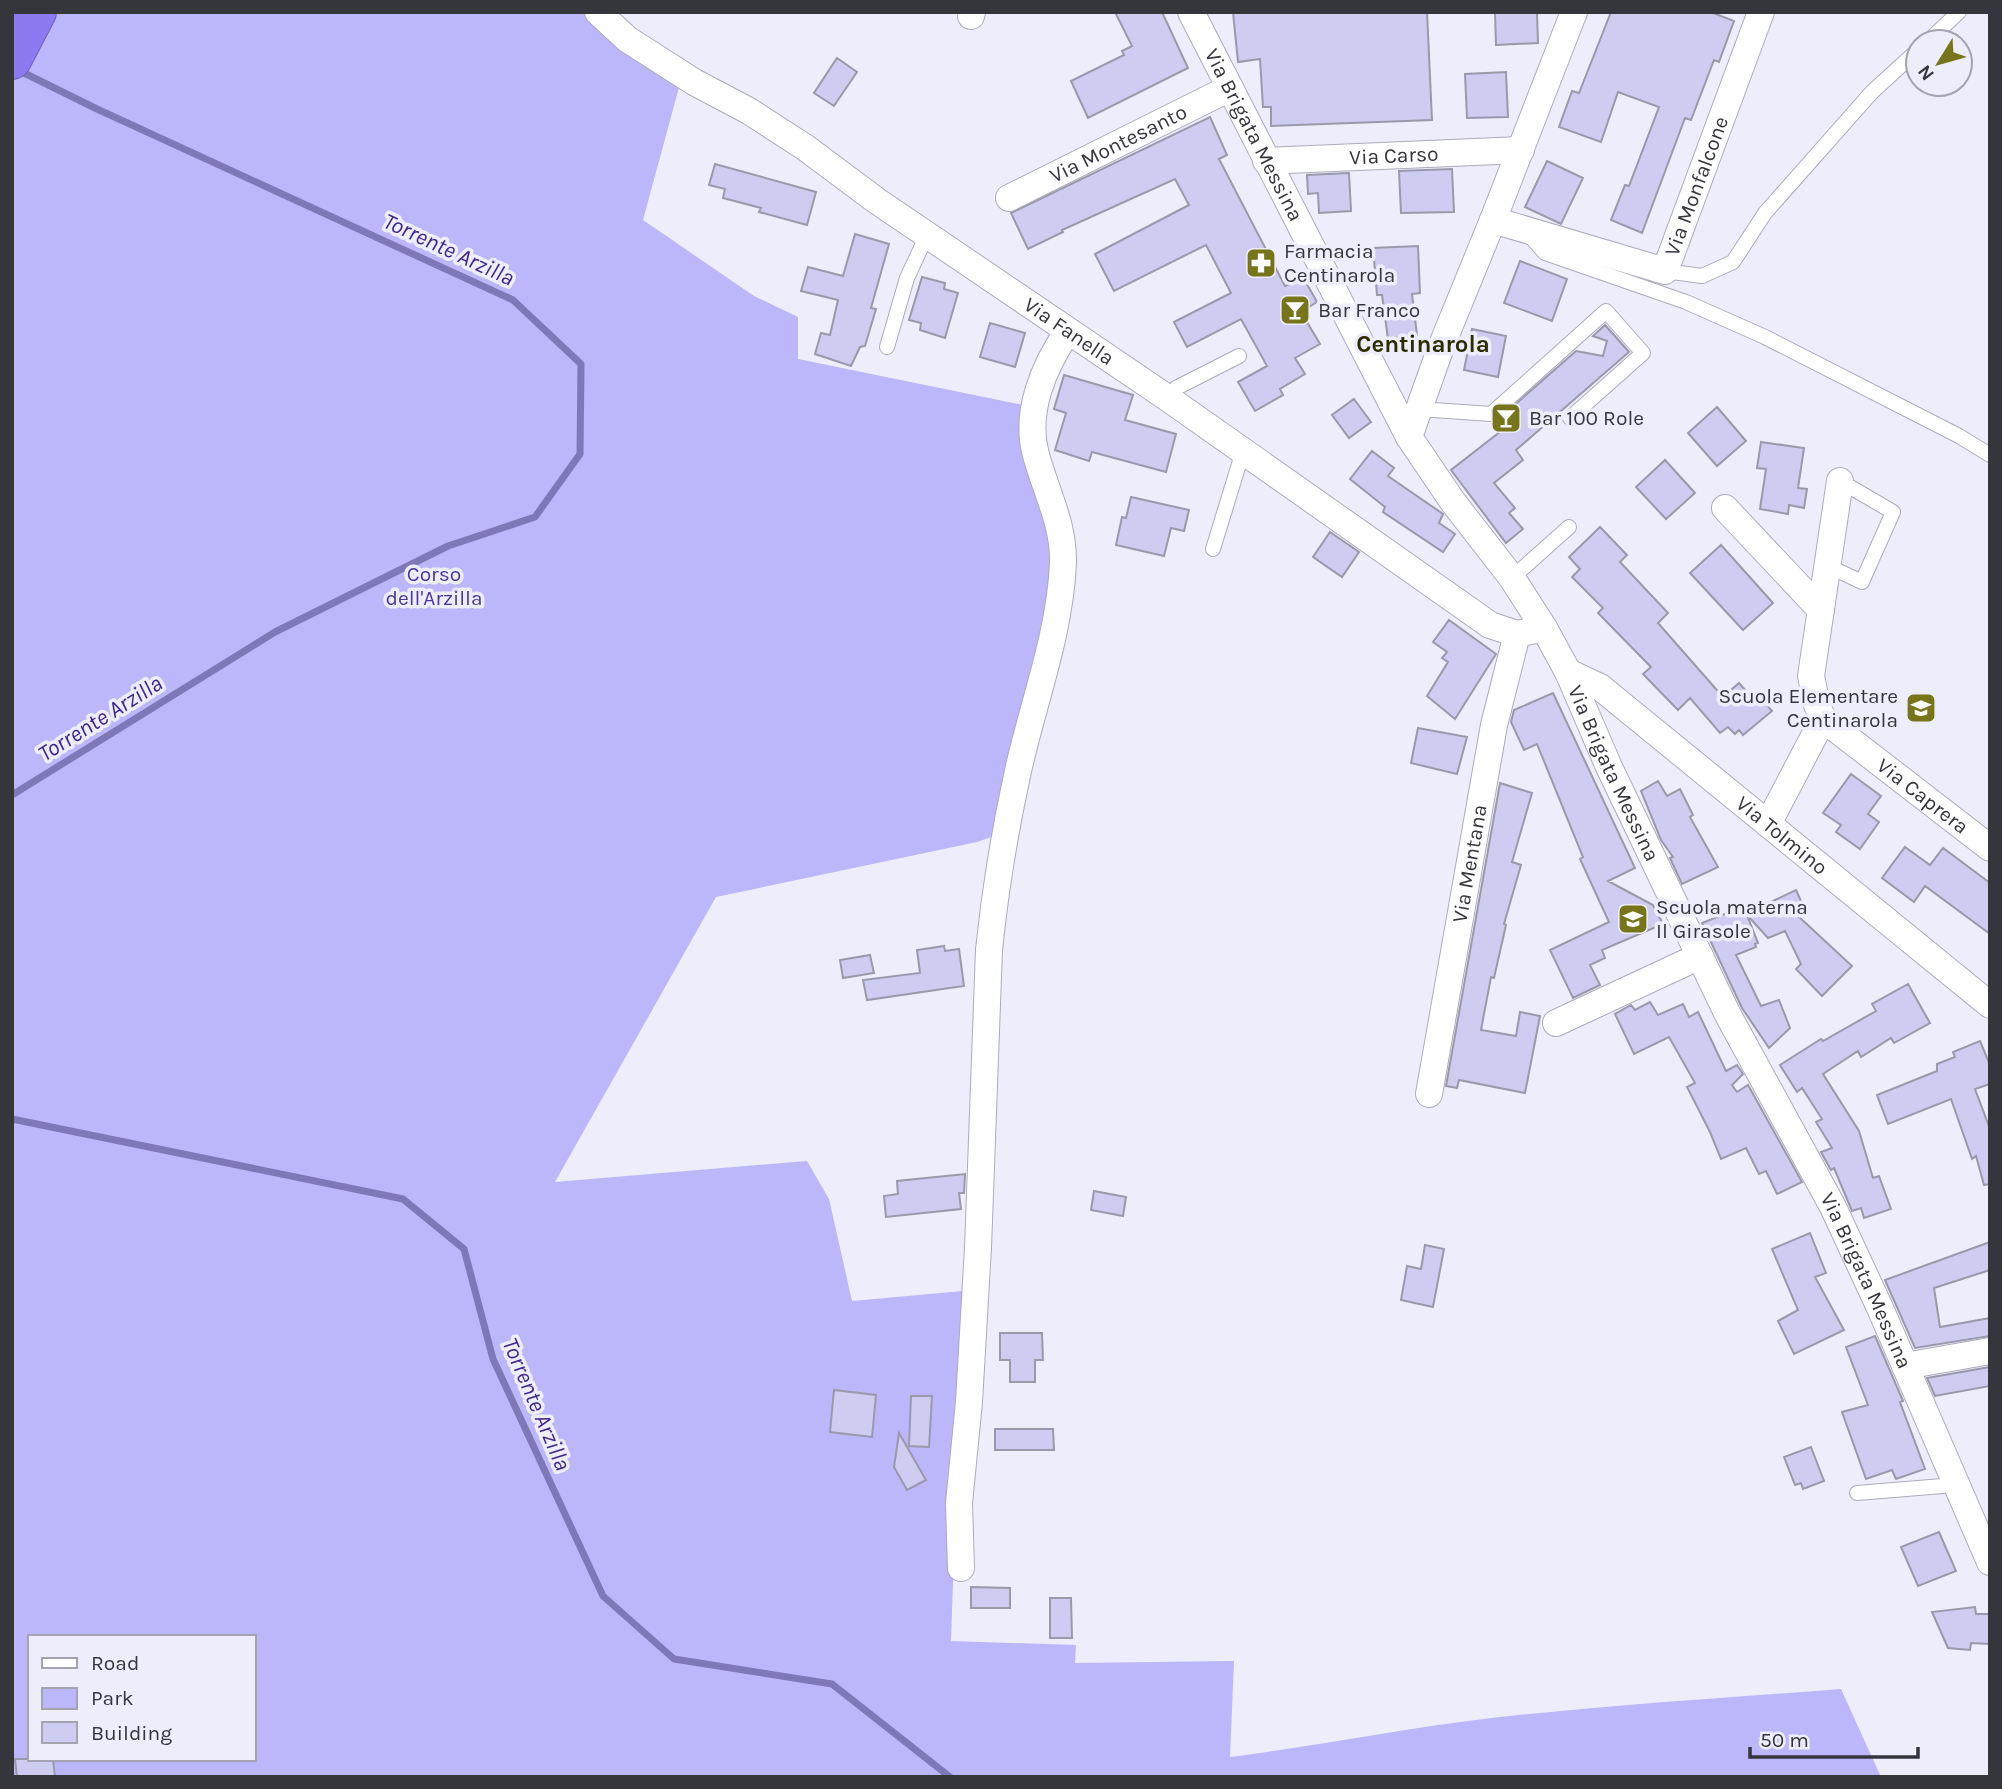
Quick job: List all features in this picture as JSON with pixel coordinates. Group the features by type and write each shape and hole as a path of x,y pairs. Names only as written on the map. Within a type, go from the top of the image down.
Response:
{"highway":[{"path":"12,60 37,12"}],"street":[{"name":"Via Fanella","path":"598,12 628,39 694,82 785,133 926,235 1169,399 1490,625 1517,634"},
{"name":"Via Brigata Messina","path":"1191,12 1409,437 1453,502 1512,578 1568,672 1609,767 1728,1015 1833,1207 1990,1562"},
{"path":"1409,437 1441,347 1574,12"},
{"name":"Via Monfalcone","path":"1493,220 1665,271 1761,12"},
{"name":"Via Montesanto","path":"1009,198 1230,88"},
{"name":"Via Carso","path":"1266,160 1521,150"},
{"path":"961,1568 959,1503 969,1402 989,950 994,901 1017,773 1061,598 1061,530 1035,454 1032,423 1042,377 1052,355 1068,331"},
{"path":"1768,824 1823,719 1816,705 1811,676 1840,481"},
{"path":"1725,508 1821,610"},
{"path":"1517,634 1544,628"},
{"name":"Via Mentana","path":"1429,1094 1494,725 1517,634"},
{"name":"Via Tolmino","path":"1568,672 1600,687 1990,1005"},
{"name":"Via Caprera","path":"1823,719 1990,848"},
{"path":"1556,1023 1700,956"},
{"path":"1905,1366 1990,1351"}],"lane":[{"path":"1942,28 1959,12"},
{"path":"1665,271 1702,276 1733,262 1765,214 1872,92 1904,63"},
{"path":"1524,229 1545,253 1686,302 1765,337 1959,436 1990,455"},
{"path":"887,347 907,278 926,235"},
{"path":"1419,409 1491,414 1606,311 1643,353 1570,418"},
{"path":"1169,399 1176,388 1239,356"},
{"path":"1213,549 1243,451"},
{"path":"1828,566 1862,582 1893,512 1840,481"},
{"path":"1512,578 1569,527"},
{"path":"1857,1493 1955,1485"}],"green space":[{"name":"Corso dell'Arzilla","path":"12,12 603,12 684,69 643,220 754,296 798,317 798,359 1023,405 1051,510 1054,577 997,835 977,842 716,897 555,1182 807,1161 829,1199 852,1301 963,1291 951,1641 1076,1645 1075,1663 1234,1661 1230,1757 1492,1718 1623,1705 1841,1689 1881,1777 12,1777"}],"building":[{"path":"1115,12 1162,12 1188,68 1088,118 1071,81 1124,55 1122,51 1132,46"},
{"path":"1233,12 1427,12 1432,120 1271,126 1271,107 1263,107 1260,59 1238,62"},
{"path":"1495,12 1537,12 1538,43 1496,45"},
{"path":"1611,12 1711,12 1734,21 1719,62 1714,60 1691,120 1685,118 1642,233 1611,220 1625,185 1629,186 1659,107 1618,92 1601,142 1559,127 1572,91 1579,93"},
{"path":"837,58 857,72 834,106 814,93"},
{"path":"1506,72 1508,117 1467,118 1465,74"},
{"path":"1210,117 1227,155 1219,159 1285,286 1304,279 1317,302 1301,312 1320,344 1295,358 1305,374 1280,389 1283,395 1255,411 1238,382 1267,366 1241,319 1187,347 1174,322 1231,293 1206,245 1114,291 1095,254 1189,205 1175,179 1062,230 1063,232 1028,249 1011,213"},
{"path":"1547,161 1583,178 1561,224 1525,207"},
{"path":"715,164 816,192 807,225 759,212 761,208 723,198 725,189 709,185"},
{"path":"1452,169 1454,212 1401,213 1399,171"},
{"path":"1349,173 1351,211 1319,213 1318,193 1308,194 1307,175"},
{"path":"855,234 889,244 871,308 876,309 865,346 860,347 851,366 815,354 821,333 830,335 838,300 801,291 808,267 843,276"},
{"path":"1418,246 1420,293 1412,294 1417,335 1388,339 1382,295 1377,295 1373,248"},
{"path":"1520,261 1567,279 1552,321 1504,303"},
{"path":"922,277 945,283 944,289 958,293 945,338 920,330 921,323 909,320"},
{"path":"990,323 1025,333 1015,367 980,357"},
{"path":"1605,325 1629,352 1516,450 1523,460 1494,483 1515,508 1509,513 1523,529 1506,543 1451,470 1501,431 1494,423 1576,351 1603,356 1607,341 1593,336"},
{"path":"1472,329 1506,336 1498,377 1464,370"},
{"path":"1064,375 1133,395 1125,420 1176,434 1166,472 1092,452 1089,461 1055,450 1066,413 1054,409"},
{"path":"1354,399 1371,422 1349,438 1332,415"},
{"path":"1717,407 1746,441 1717,466 1688,433"},
{"path":"1761,442 1804,448 1798,488 1807,489 1804,508 1789,505 1788,514 1760,509 1766,469 1757,468"},
{"path":"1372,451 1394,468 1388,476 1443,514 1439,523 1455,534 1443,552 1383,512 1385,507 1350,479"},
{"path":"1665,460 1695,493 1666,519 1636,487"},
{"path":"1131,497 1189,510 1184,531 1171,528 1164,556 1116,545 1122,517 1126,518"},
{"path":"1600,527 1627,555 1620,562 1668,613 1658,623 1723,697 1739,683 1753,699 1759,696 1772,711 1743,735 1739,730 1735,734 1728,727 1720,733 1690,698 1678,710 1643,674 1651,667 1598,613 1603,608 1572,577 1580,569 1569,557"},
{"path":"1330,532 1359,552 1342,577 1313,557"},
{"path":"1721,545 1773,603 1743,630 1690,573"},
{"path":"1449,620 1496,654 1455,719 1427,696 1448,662 1442,658 1447,652 1433,642"},
{"path":"1553,693 1635,868 1608,881 1653,905 1663,924 1602,950 1605,958 1590,965 1600,985 1573,998 1550,950 1609,922 1580,859 1583,857 1537,744 1524,750 1511,722 1514,710"},
{"path":"1418,728 1467,737 1457,774 1411,763"},
{"path":"1851,774 1881,796 1868,814 1879,822 1860,849 1836,832 1841,825 1823,813"},
{"path":"1658,781 1667,796 1680,789 1693,815 1690,817 1718,867 1682,884 1670,858 1673,857 1661,840 1641,791"},
{"path":"1500,783 1532,793 1512,862 1521,865 1504,924 1506,925 1494,978 1491,977 1481,1030 1516,1036 1520,1012 1540,1016 1525,1093 1459,1080 1457,1088 1446,1086"},
{"path":"1905,847 1930,865 1943,848 1990,883 1990,934 1925,886 1914,902 1882,878"},
{"path":"1796,890 1806,912 1798,916 1852,966 1822,996 1796,969 1801,964 1785,931 1768,938 1747,915 1758,943 1755,944 1756,947 1736,955 1761,1006 1779,1000 1790,1028 1769,1048 1742,1008 1702,923 1740,908 1743,915"},
{"path":"944,946 945,951 959,949 964,986 867,1000 863,980 920,973 917,950"},
{"path":"870,955 874,973 843,978 840,960"},
{"path":"1908,984 1930,1023 1894,1043 1891,1038 1861,1057 1858,1051 1823,1074 1859,1131 1873,1178 1879,1176 1891,1209 1864,1218 1861,1208 1852,1211 1834,1168 1831,1170 1821,1152 1832,1148 1816,1122 1822,1119 1802,1088 1797,1092 1780,1065 1821,1039 1823,1041 1876,1011 1872,1004"},
{"path":"1650,1002 1658,1015 1683,1004 1689,1017 1698,1012 1726,1071 1737,1065 1743,1074 1732,1085 1737,1092 1748,1085 1802,1182 1777,1194 1766,1171 1759,1174 1746,1148 1721,1159 1687,1087 1695,1083 1669,1037 1634,1054 1615,1014 1631,1005 1635,1010"},
{"path":"1980,1041 1990,1065 1990,1084 1975,1089 1990,1129 1990,1184 1984,1185 1976,1156 1972,1159 1951,1099 1888,1124 1877,1095 1937,1071 1937,1064 1955,1057 1953,1052"},
{"path":"965,1174 964,1193 959,1193 961,1209 886,1217 884,1196 898,1194 897,1181"},
{"path":"1094,1191 1126,1197 1123,1216 1091,1210"},
{"path":"1810,1233 1826,1273 1815,1277 1844,1330 1794,1354 1778,1321 1798,1310 1772,1249"},
{"path":"1990,1242 1990,1270 1934,1288 1940,1327 1990,1318 1990,1336 1915,1348 1885,1280"},
{"path":"1425,1245 1444,1249 1433,1307 1401,1300 1407,1266 1421,1269"},
{"path":"1000,1333 1042,1333 1043,1360 1035,1360 1035,1382 1010,1382 1010,1360 1000,1360"},
{"path":"1875,1336 1903,1401 1900,1402 1925,1469 1896,1479 1892,1470 1866,1479 1842,1412 1868,1405 1846,1347"},
{"path":"1990,1367 1990,1386 1935,1396 1927,1378"},
{"path":"834,1390 876,1395 872,1437 830,1432"},
{"path":"911,1396 932,1396 929,1447 909,1446"},
{"path":"995,1429 1053,1429 1054,1450 995,1450"},
{"path":"899,1433 926,1480 907,1490 894,1467"},
{"path":"1811,1447 1824,1481 1803,1489 1801,1483 1795,1485 1784,1457"},
{"path":"1939,1532 1956,1571 1918,1586 1901,1547"},
{"path":"971,1587 1010,1588 1010,1608 971,1608"},
{"path":"1050,1598 1071,1598 1072,1638 1050,1638"},
{"path":"1975,1607 1976,1614 1990,1614 1990,1644 1971,1643 1970,1650 1948,1648 1932,1612"},
{"path":"15,1759 53,1761 55,1777 17,1777"}],"waterway":[{"name":"Torrente Arzilla","path":"12,795 275,632 448,546 535,517 580,454 581,364 513,300 97,109 16,69"},
{"name":"Torrente Arzilla","path":"12,1119 403,1199 464,1249 493,1359 603,1596 674,1659 832,1684 950,1777"}],"place":[{"name":"Farmacia Centinarola","path":"1261,263"},
{"name":"Bar Franco","path":"1295,310"},
{"name":"Bar 100 Role","path":"1506,418"},
{"name":"Scuola Elementare Centinarola","path":"1921,708"},
{"name":"Scuola materna Il Girasole","path":"1633,919"}],"district":[{"name":"Centinarola","path":"1423,344"}]}
